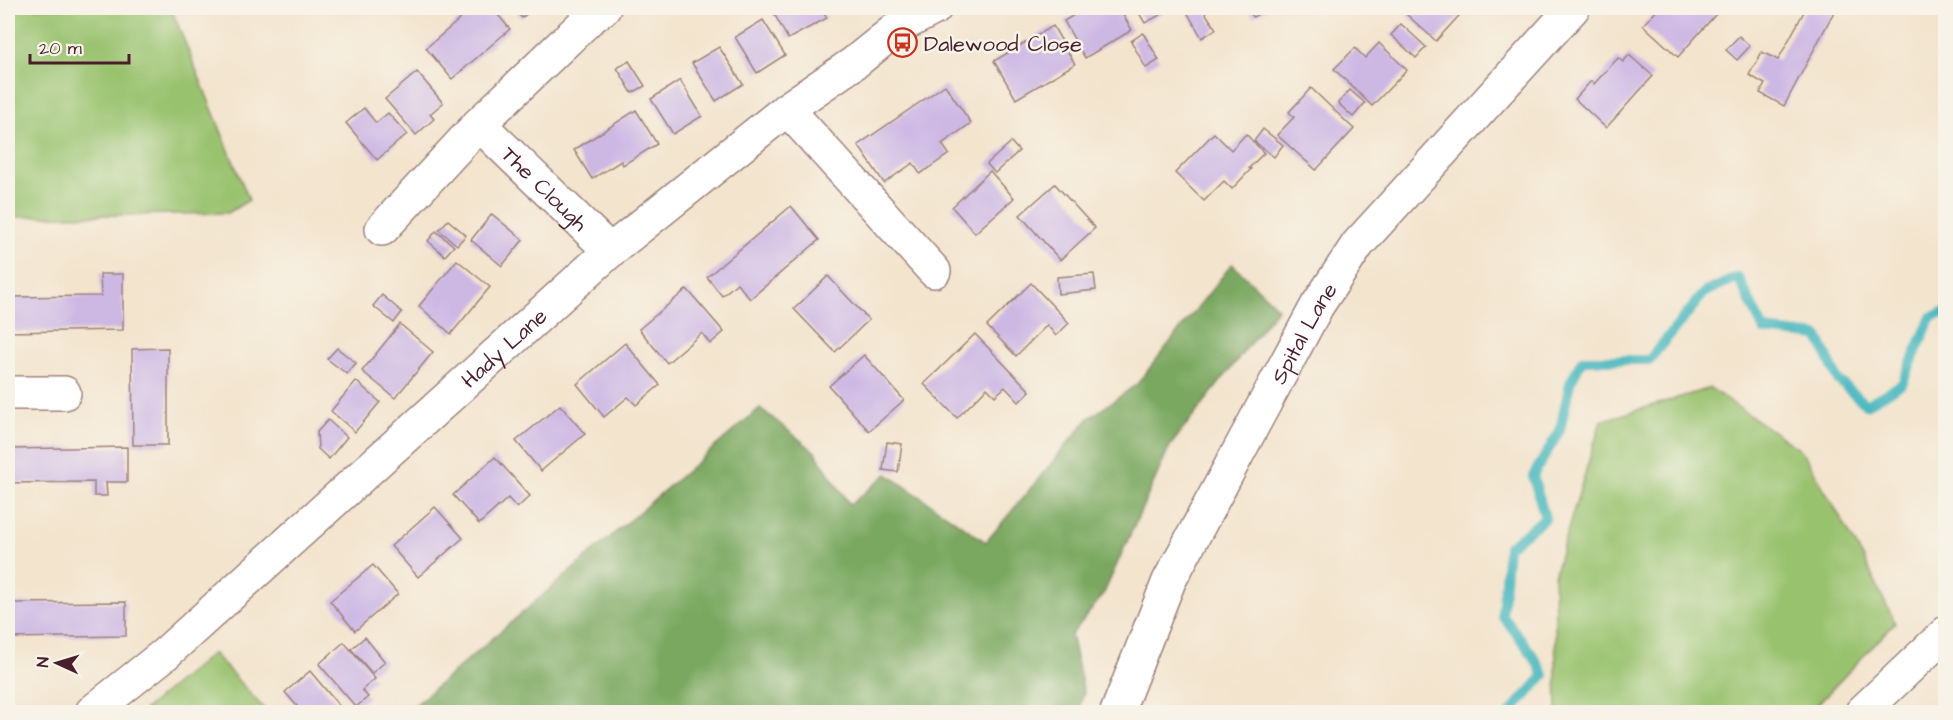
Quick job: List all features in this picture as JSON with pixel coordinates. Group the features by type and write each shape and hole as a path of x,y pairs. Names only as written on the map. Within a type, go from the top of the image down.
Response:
{"street":[{"path":"382,229 479,124 589,19 604,8"},
{"name":"Hady Lane","path":"92,712 165,654 610,250 787,108 854,63 900,26 935,8"},
{"name":"Spital Lane","path":"1117,712 1169,581 1317,306 1358,244 1573,8"},
{"path":"787,108 934,271"},
{"name":"The Clough","path":"479,124 610,250"},
{"path":"8,393 64,393"},
{"path":"1862,712 1946,633"}],"green space":[{"path":"8,8 171,8 249,200 228,213 8,217"},
{"path":"1232,264 1278,308 1170,446 1103,595 1071,635 1084,693 1078,712 407,712 760,408 814,451 850,505 887,474 986,542 1088,419 1137,384"},
{"path":"1710,388 1803,452 1865,561 1895,623 1810,712 1557,712 1554,575 1601,421"},
{"path":"213,653 267,712 142,712"}],"building":[{"path":"473,8 492,8 510,29 452,79 426,48"},
{"path":"512,8 533,8 522,18"},
{"path":"771,8 821,8 827,18 788,39"},
{"path":"1085,8 1087,12 1095,8 1119,8 1132,30 1085,58 1064,21"},
{"path":"1136,8 1173,8 1145,23"},
{"path":"1194,8 1202,8 1216,29 1202,38 1187,12"},
{"path":"1248,8 1269,8 1253,17"},
{"path":"1412,8 1466,8 1436,41 1406,14"},
{"path":"1659,8 1708,8 1716,14 1678,57 1643,25"},
{"path":"1806,8 1836,8 1784,106 1760,93 1765,84 1749,75 1762,52 1778,60"},
{"path":"763,20 785,55 757,73 735,37"},
{"path":"1401,24 1426,47 1416,58 1391,35"},
{"path":"1053,26 1075,64 1016,99 994,61"},
{"path":"1143,33 1159,60 1146,68 1131,41"},
{"path":"1739,36 1750,46 1737,60 1726,50"},
{"path":"1379,43 1407,70 1372,106 1334,69 1355,48 1365,58"},
{"path":"719,47 743,84 716,101 692,63"},
{"path":"1629,55 1653,76 1606,128 1575,99 1591,81 1594,84 1618,58 1623,62"},
{"path":"629,61 645,86 632,93 617,68"},
{"path":"417,72 443,103 430,114 434,119 416,135 385,99"},
{"path":"680,80 702,116 673,134 651,99"},
{"path":"945,85 971,123 942,144 949,154 920,174 913,163 884,183 858,145"},
{"path":"1311,88 1354,129 1316,170 1277,135 1294,117 1289,112"},
{"path":"1350,90 1365,103 1353,117 1338,103"},
{"path":"364,108 376,123 388,113 407,134 377,160 346,123"},
{"path":"636,110 657,144 623,165 621,161 592,179 574,150"},
{"path":"1263,129 1283,145 1274,157 1254,141"},
{"path":"1214,133 1231,150 1246,134 1264,153 1232,189 1224,181 1204,201 1175,173"},
{"path":"1011,142 1019,151 995,173 987,164"},
{"path":"990,171 1014,198 975,233 952,207"},
{"path":"1055,184 1095,228 1060,260 1020,215"},
{"path":"791,206 819,240 750,299 737,283 722,296 707,277"},
{"path":"492,214 523,240 502,266 471,240"},
{"path":"448,220 466,235 457,245 439,230"},
{"path":"436,231 454,246 445,256 428,241"},
{"path":"457,260 490,287 451,334 419,306"},
{"path":"100,274 123,274 123,330 8,332 8,297 101,296"},
{"path":"1094,274 1096,290 1058,294 1057,277"},
{"path":"828,276 869,320 835,352 794,309"},
{"path":"1031,283 1069,323 1056,336 1047,325 1016,356 987,326"},
{"path":"687,289 724,332 710,344 702,333 667,363 639,329"},
{"path":"382,295 402,312 394,323 373,306"},
{"path":"400,324 433,352 395,398 362,371"},
{"path":"975,334 1030,391 1019,402 1005,387 995,396 987,388 957,418 924,384"},
{"path":"625,343 660,385 636,405 628,397 604,417 577,384"},
{"path":"168,348 168,445 133,445 132,349"},
{"path":"337,348 356,363 347,374 327,359"},
{"path":"864,355 904,400 869,431 829,386"},
{"path":"356,381 380,402 355,432 331,411"},
{"path":"560,405 585,434 541,471 516,441"},
{"path":"328,420 347,437 329,459 318,449 317,432"},
{"path":"887,442 902,444 898,472 883,470"},
{"path":"127,447 127,482 106,482 107,496 94,496 94,482 8,483 8,449"},
{"path":"495,457 530,496 517,508 508,498 479,524 453,495"},
{"path":"435,507 463,538 418,577 391,546"},
{"path":"373,565 398,594 355,631 330,601"},
{"path":"126,602 126,636 8,638 8,603"},
{"path":"365,637 385,662 372,673 351,649"},
{"path":"344,642 375,679 362,690 368,697 356,707 319,664"},
{"path":"310,671 341,708 336,712 302,712 285,692"}],"waterway":[{"path":"1511,712 1544,675 1532,654 1502,615 1508,547 1545,518 1533,476 1560,430 1570,383 1582,360 1649,360 1705,292 1738,277 1764,330 1818,336 1838,380 1866,405 1902,384 1931,317 1946,312"}],"place":[{"name":"Dalewood Close","path":"903,43"}]}
